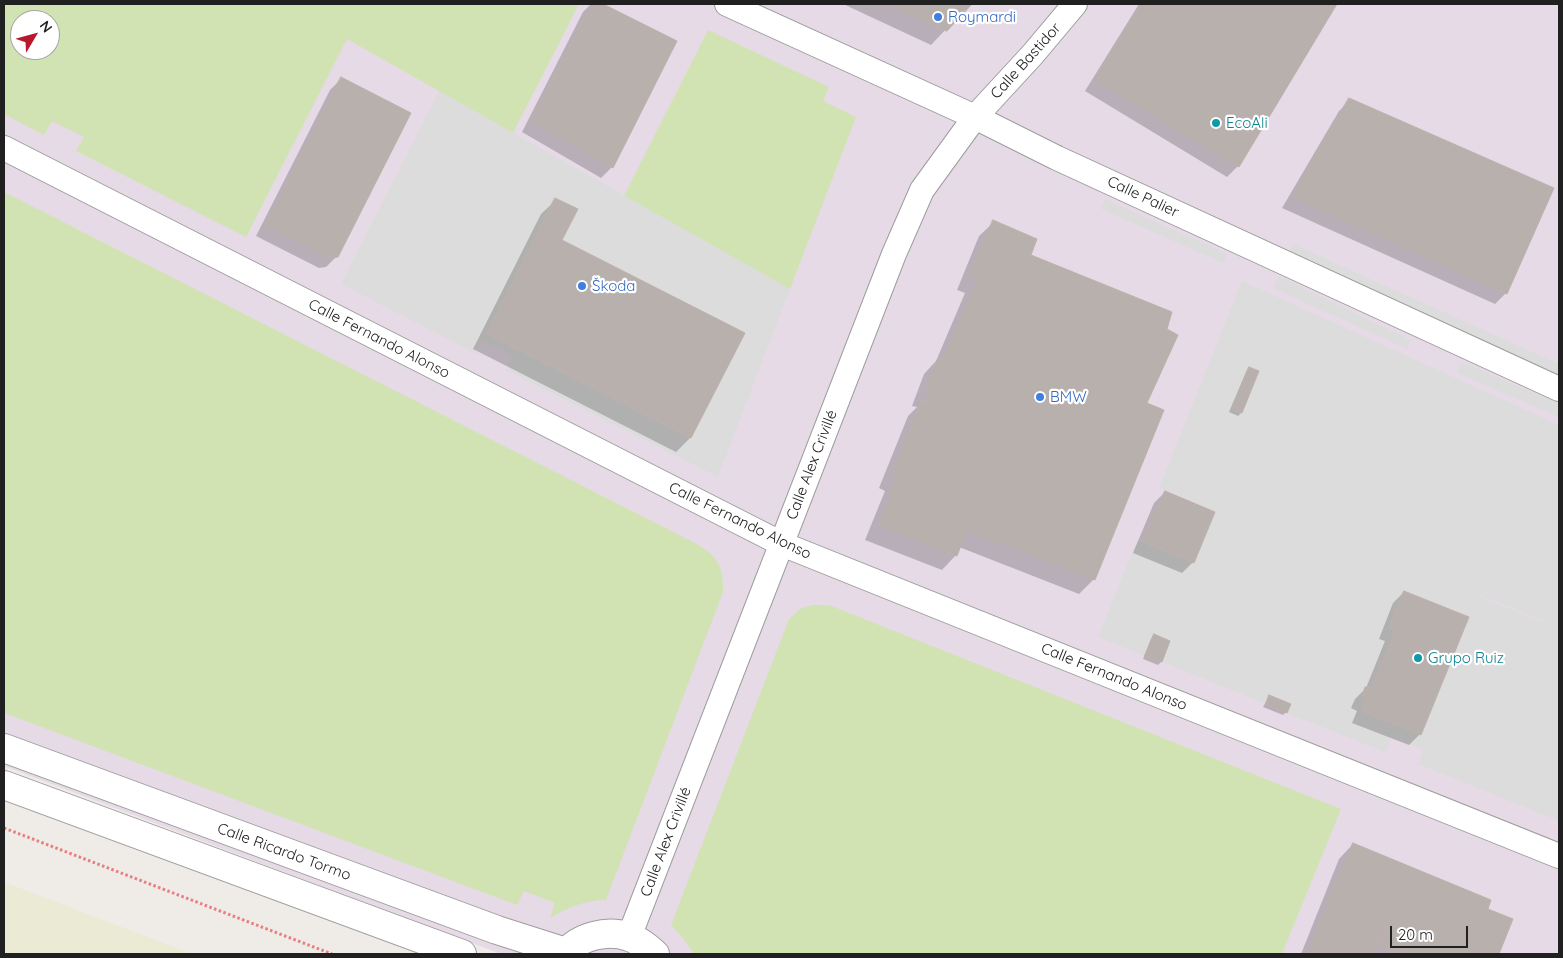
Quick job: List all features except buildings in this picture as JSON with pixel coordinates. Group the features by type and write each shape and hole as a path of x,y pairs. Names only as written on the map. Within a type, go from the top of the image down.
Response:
{"street":[{"name":"Calle Palier","path":"727,4 975,117 1057,158 1559,389"},
{"name":"Calle Bastidor","path":"975,117 1033,54 1075,4"},
{"name":"Calle Alex Crivillé","path":"629,937 894,254 922,190 975,117"},
{"name":"Calle Fernando Alonso","path":"4,148 782,544 1559,856"},
{"name":"Calle Ricardo Tormo","path":"4,748 497,930 566,953"},
{"path":"4,785 462,954"},
{"path":"566,953 580,942 595,935 612,934 629,937 645,945 655,954"}],"path":[{"path":"4,828 332,954"}],"shaded area":[{"path":"4,4 1559,4 1559,954 501,954 4,766"},
{"path":"439,91 790,289 718,477 506,370 513,356 483,341 475,353 341,284","holes":["555,198 577,209 562,240 745,333 691,438 487,334"]},
{"path":"1105,199 1227,254 1223,263 1101,209"},
{"path":"1293,244 1559,364 1559,377 1289,253"},
{"path":"1279,276 1411,340 1407,349 1273,288"},
{"path":"1242,281 1559,425 1559,821 1418,764 1423,750 1392,738 1385,752 1287,713 1291,704 1269,695 1266,704 1162,662 1170,641 1164,638 1154,635 1145,656 1098,637 1137,540 1194,563 1214,512 1159,488","holes":["1464,588 1550,624 1495,603"]},
{"path":"1462,362 1559,404 1559,417 1457,373"}],"green space":[{"path":"4,4 579,4 513,133 347,39 246,237 76,151 84,137 52,121 44,135 4,114"},
{"path":"708,30 829,87 823,101 856,117 790,289 624,196"},
{"path":"4,192 693,542 713,556 722,575 723,592 606,900 576,905 550,918 555,903 524,891 517,905 4,713"},
{"path":"812,605 829,605 1341,809 1282,954 694,954 671,925 789,619 800,609"},
{"path":"4,882 192,954 4,954"}],"place":[{"name":"Roymardi","path":"938,17"},
{"name":"EcoAli","path":"1216,123"},
{"name":"Škoda","path":"582,286"},
{"name":"BMW","path":"1040,397"},
{"name":"Grupo Ruiz","path":"1418,658"}]}
